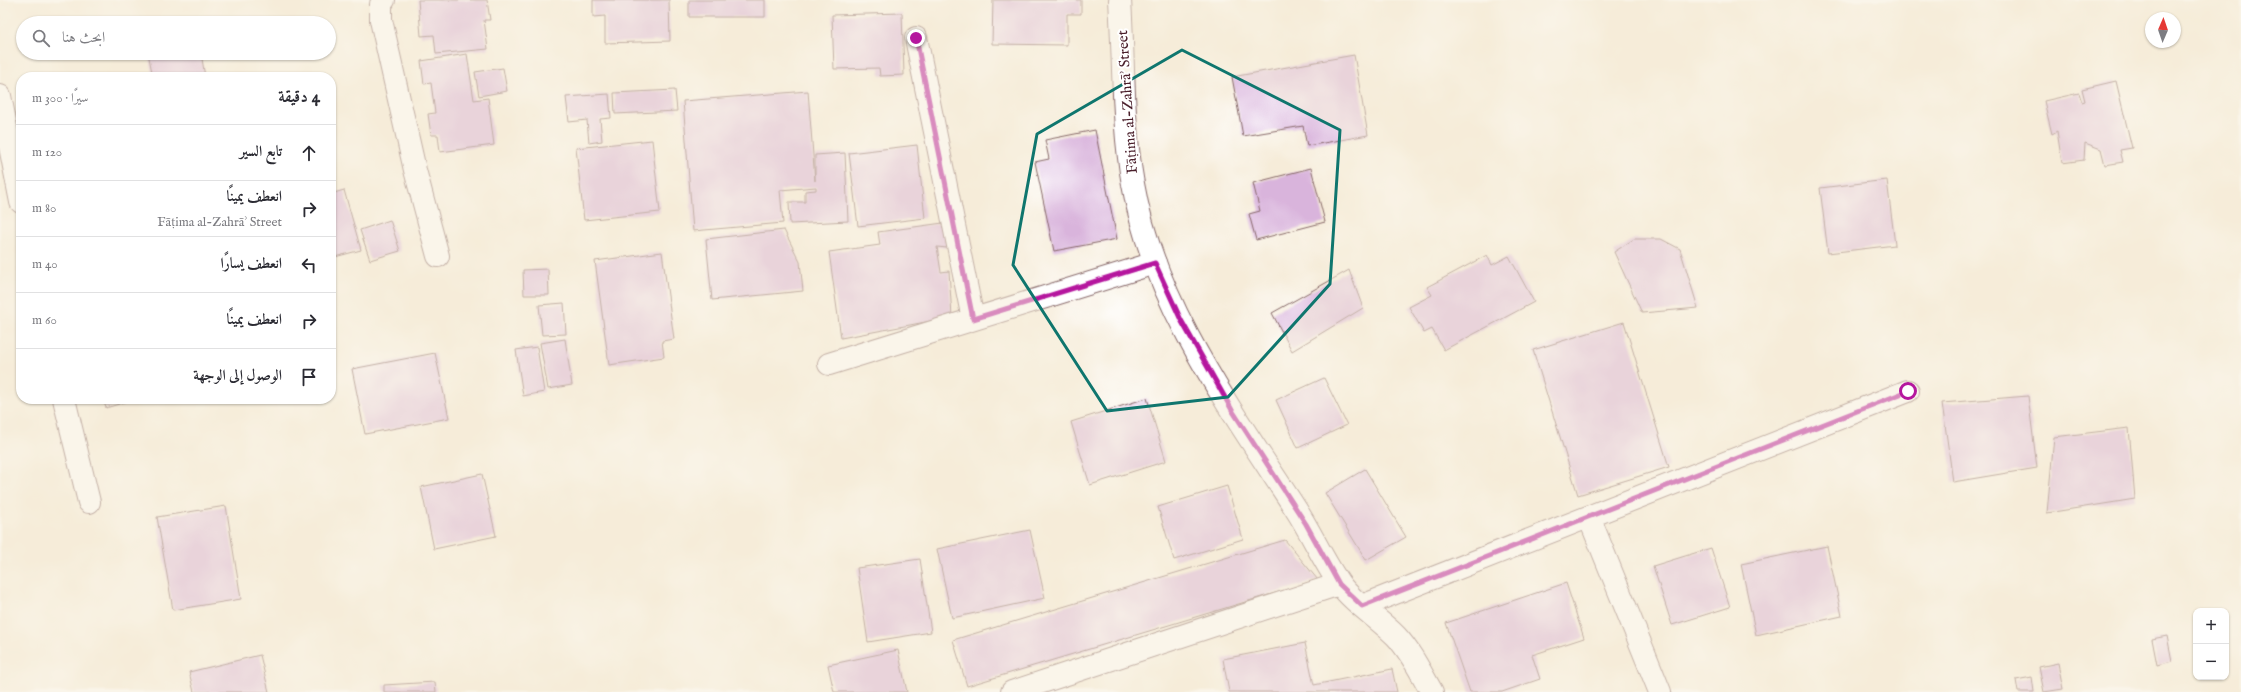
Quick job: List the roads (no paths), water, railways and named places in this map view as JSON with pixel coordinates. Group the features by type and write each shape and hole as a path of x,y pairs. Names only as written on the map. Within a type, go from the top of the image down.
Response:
{"street":[{"path":"384,0 381,4 381,20 415,170 438,256"},
{"name":"Fāṭima al-Zahrāʾ Street","path":"1120,0 1127,131 1133,184 1155,263 1181,320 1232,410 1306,524 1339,584 1396,637 1417,664 1432,692"},
{"path":"916,38 973,319"},
{"path":"0,96 16,177"},
{"path":"829,364 1155,263"},
{"path":"1362,606 1908,391"},
{"path":"65,404 89,502"},
{"path":"1589,517 1660,692"},
{"path":"1012,692 1339,584"}]}
